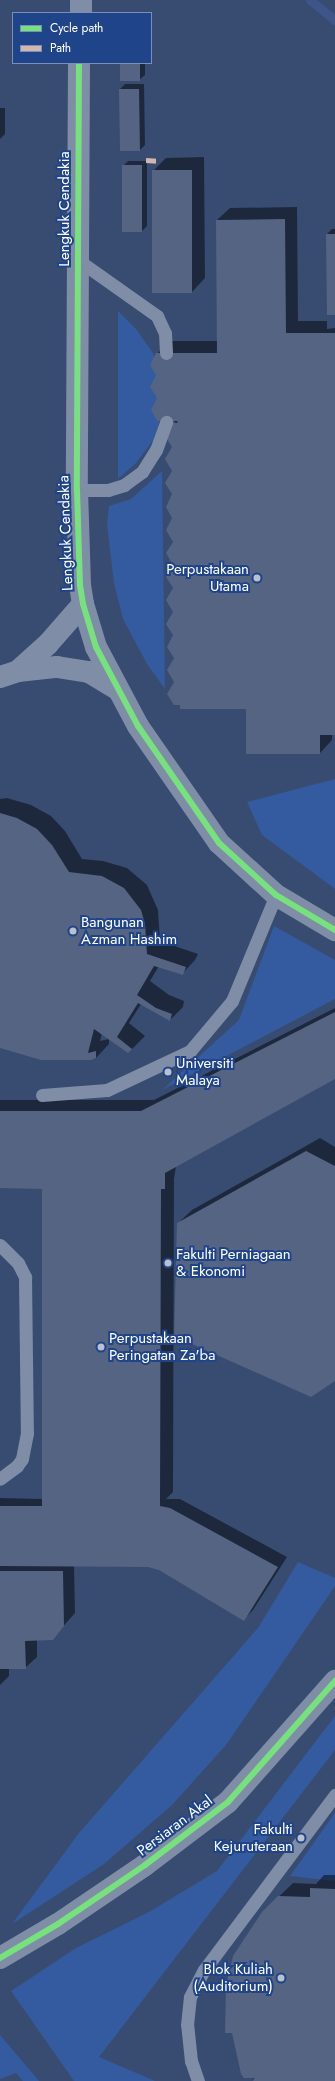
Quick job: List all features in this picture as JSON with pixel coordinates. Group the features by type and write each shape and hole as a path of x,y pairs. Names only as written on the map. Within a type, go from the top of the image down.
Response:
{"street":[{"path":"81,0 81,12"},
{"name":"Lengkuk Cendakia","path":"79,64 76,490 80,585 83,604 96,647 116,688 138,726 219,842 276,894 335,930"},
{"path":"9,674 48,644 83,604"},
{"path":"9,674 57,667 89,672 116,688"},
{"name":"Persiaran Akal","path":"0,1958 58,1924 132,1874 228,1802 335,1681"}],"lane":[{"path":"78,260 157,316 165,334 166,353"},
{"path":"76,490 108,490 124,485 142,472 156,450 166,422"},
{"path":"42,1095 107,1090 190,1051 232,1001 276,894"},
{"path":"0,1245 18,1263 25,1277 27,1433 22,1459 17,1466 0,1479"},
{"path":"198,2081 191,2061 187,2025 190,1997 204,1970 335,1795"}],"shaded area":[{"path":"118,311 136,329 153,353 162,381 163,411 154,439 136,463 118,479"},
{"path":"162,471 165,689 147,664 123,619 114,583 107,525 109,506 131,499"},
{"path":"335,779 335,889 262,835 247,802"},
{"path":"274,926 335,960 335,999 162,1090 239,1020"},
{"path":"298,1562 335,1578 335,1586 226,1745 172,1805 104,1864 12,1924 79,1833 258,1628"},
{"path":"335,1716 335,1750 99,2057 155,2081 74,2081 11,1991 76,1948 149,1912 217,1871"},
{"path":"335,1813 335,1881 290,1876"},
{"path":"0,2035 39,2081 23,2081 16,2073 0,2079"}],"building":[{"path":"120,64 140,64 140,81 120,81"},
{"path":"119,89 139,89 140,151 120,151"},
{"path":"122,165 142,165 142,232 122,232"},
{"path":"152,170 192,170 192,293 152,293"},
{"name":"Perpustakaan Utama","path":"285,219 286,333 335,333 335,735 320,735 320,754 246,754 246,709 180,709 180,705 174,705 167,694 174,682 167,670 174,658 167,647 173,635 166,624 173,612 166,600 173,588 166,577 173,565 166,553 173,542 166,530 172,518 166,507 172,494 165,483 172,471 165,459 172,447 165,436 172,422 178,423 178,421 157,421 151,410 157,398 150,387 156,375 150,365 156,353 217,353 216,220"},
{"path":"326,234 335,234 335,315 327,315"},
{"name":"Bangunan Azman Hashim","path":"0,813 17,818 37,829 52,845 69,872 102,876 124,888 141,910 145,924 147,954 186,967 183,975 154,966 137,995 156,1008 172,1014 170,1021 138,1003 117,1037 132,1049 128,1053 94,1029 88,1053 96,1051 96,1058 91,1060 41,1060 0,1048"},
{"path":"335,1012 335,1079 165,1173 165,1189 161,1189 160,1506 170,1508 278,1567 244,1621 159,1570 148,1567 0,1566 0,1506 42,1506 42,1189 0,1188 0,1111 141,1111"},
{"path":"306,1151 335,1166 335,1381 311,1397 174,1336 177,1223"},
{"path":"0,1571 63,1571 64,1626 53,1640 25,1641 26,1669 0,1669"},
{"name":"Blok Kuliah (Auditorium)","path":"310,1888 335,1889 335,2081 253,2081 254,2078 244,2078 241,2074 232,2033 225,2033 226,1985 233,1956 262,1912 278,1896 310,1897"}],"waterway":[{"path":"310,0 335,20"}],"marked path":[{"path":"146,160 161,161"}],"cycle path":[{"path":"79,64 77,490 80,585 83,604 96,647 138,726 219,843 276,895 335,930"},
{"path":"0,1958 58,1924 145,1865 228,1802 335,1681"}],"place":[{"name":"Perpustakaan Utama","path":"257,578"},
{"name":"Bangunan Azman Hashim","path":"73,931"},
{"name":"Universiti Malaya","path":"168,1072"},
{"name":"Fakulti Perniagaan & Ekonomi","path":"168,1263"},
{"name":"Perpustakaan Peringatan Za'ba","path":"101,1347"},
{"name":"Fakulti Kejuruteraan","path":"301,1838"},
{"name":"Blok Kuliah (Auditorium)","path":"281,1978"}]}
